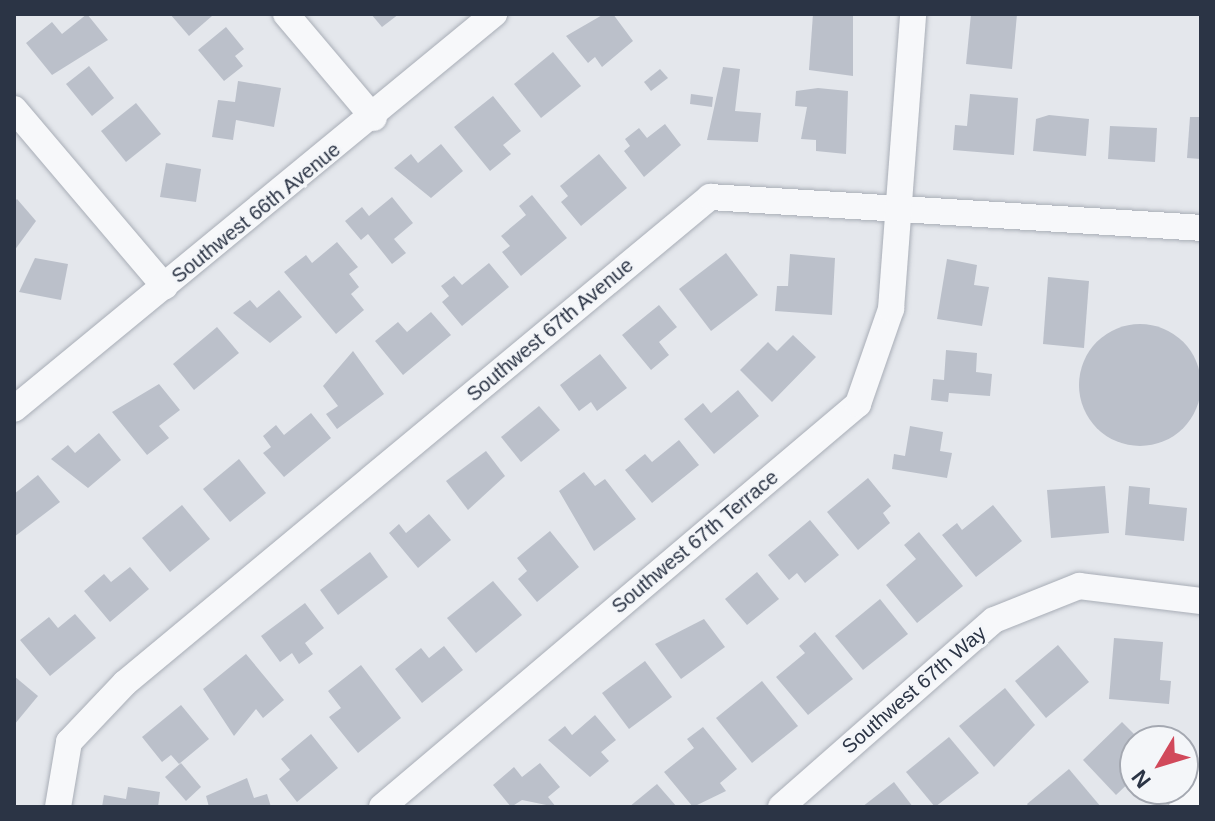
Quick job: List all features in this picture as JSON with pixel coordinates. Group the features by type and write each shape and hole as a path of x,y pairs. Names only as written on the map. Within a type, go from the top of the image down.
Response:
{"street":[{"path":"286,14 374,118"},
{"name":"Southwest 66th Avenue","path":"14,409 374,118 494,14"},
{"name":"Southwest 67th Terrace","path":"382,807 858,404 891,309 895,212 913,14"},
{"path":"14,109 165,287"},
{"name":"Southwest 67th Avenue","path":"58,807 69,742 125,683 710,197 895,212 1201,228"},
{"name":"Southwest 67th Way","path":"781,807 994,620 1079,586 1201,601"},
{"path":"1182,807 1201,780"}],"building":[{"path":"87,14 108,40 52,75 26,43 52,22 62,34"},
{"path":"170,14 210,14 212,16 189,36"},
{"path":"371,14 399,14 382,27"},
{"path":"604,14 613,14 633,41 602,67 595,57 588,63 566,36"},
{"path":"813,14 853,14 853,76 809,70"},
{"path":"971,14 1017,14 1012,69 966,64"},
{"path":"226,27 244,49 235,56 243,66 224,81 198,50"},
{"path":"553,52 581,86 541,118 514,84"},
{"path":"89,66 114,98 92,116 66,84"},
{"path":"723,67 740,69 735,111 761,113 758,142 707,140"},
{"path":"660,69 668,78 651,91 644,82"},
{"path":"238,81 281,88 274,127 236,120 233,140 212,137 218,100 235,102"},
{"path":"818,88 848,91 846,154 816,151 816,140 801,139 807,107 795,106 796,91"},
{"path":"691,94 713,97 712,107 690,104"},
{"path":"970,94 1018,98 1014,155 953,150 955,125 967,126"},
{"path":"493,96 521,131 503,145 511,154 490,171 454,127"},
{"path":"136,103 161,134 126,162 101,131"},
{"path":"1049,115 1089,119 1086,156 1033,151 1036,119"},
{"path":"1190,117 1201,117 1201,159 1187,158"},
{"path":"665,124 681,145 644,177 624,151 630,146 625,139 639,128 647,138"},
{"path":"1110,126 1157,128 1155,162 1108,159"},
{"path":"441,144 463,171 431,198 394,168 411,154 418,163"},
{"path":"599,154 627,188 581,226 561,202 568,196 560,186"},
{"path":"166,163 201,169 196,202 160,197"},
{"path":"532,195 567,238 521,276 502,252 510,246 501,236 526,215 519,206"},
{"path":"392,197 413,223 394,239 406,253 392,264 368,234 361,240 345,221 362,207 369,216"},
{"path":"17,199 36,221 14,251 14,202"},
{"path":"337,242 358,267 349,274 359,287 351,294 364,310 336,334 284,272 306,255 312,263"},
{"path":"726,253 758,295 711,331 679,289"},
{"path":"790,254 835,258 832,315 775,311 777,286 788,286"},
{"path":"35,258 68,264 61,300 19,292"},
{"path":"947,259 977,265 974,285 989,287 982,326 937,319"},
{"path":"489,263 509,287 462,326 442,302 449,296 441,286 454,276 462,285"},
{"path":"1048,277 1089,281 1084,348 1043,344"},
{"path":"279,290 302,317 270,343 233,313 250,300 257,308"},
{"path":"659,305 677,327 659,342 669,355 651,370 622,335"},
{"path":"431,312 451,335 403,375 375,341 398,322 407,332"},
{"path":"1140,324 1163,329 1183,342 1196,362 1201,385 1196,408 1183,428 1163,441 1140,446 1117,441 1097,428 1084,408 1079,385 1084,362 1097,342 1117,329"},
{"path":"217,327 239,353 194,390 173,364"},
{"path":"793,335 816,357 772,402 740,370 768,342 777,351"},
{"path":"946,350 977,353 976,372 992,374 990,396 949,393 948,402 931,400 933,379 944,380"},
{"path":"353,351 384,394 337,429 326,414 338,406 323,386"},
{"path":"600,354 627,388 597,411 591,402 579,411 560,385"},
{"path":"159,384 180,410 159,426 169,438 147,455 112,412"},
{"path":"738,390 759,416 714,454 684,419 703,403 711,413"},
{"path":"539,406 560,430 521,462 501,437"},
{"path":"311,413 331,438 284,477 263,453 271,447 263,436 276,425 284,435"},
{"path":"910,426 943,432 940,451 952,453 947,478 892,469 894,454 905,456"},
{"path":"99,433 121,460 88,488 51,459 68,445 75,453"},
{"path":"679,440 699,465 652,503 625,470 645,454 652,462"},
{"path":"486,451 505,476 468,510 446,481"},
{"path":"239,459 266,493 230,522 203,489"},
{"path":"584,472 595,486 605,479 636,519 594,551 559,491"},
{"path":"38,475 60,502 14,537 14,494"},
{"path":"868,478 891,506 883,513 890,523 858,550 827,512"},
{"path":"1105,486 1109,533 1051,538 1047,490"},
{"path":"1129,486 1150,488 1149,504 1187,508 1184,541 1125,535"},
{"path":"182,505 210,539 170,572 142,538"},
{"path":"993,505 1022,541 976,577 942,535 957,523 962,530"},
{"path":"429,514 451,540 418,568 389,533 399,524 406,533"},
{"path":"810,520 839,555 805,583 797,573 789,580 768,555"},
{"path":"550,531 579,567 537,602 518,579 527,571 517,558"},
{"path":"919,532 963,586 917,623 886,585 916,559 904,545"},
{"path":"370,552 388,577 338,615 320,590"},
{"path":"130,567 149,589 110,622 84,591 104,574 111,582"},
{"path":"757,572 779,599 747,625 725,599"},
{"path":"493,581 522,615 476,653 447,618"},
{"path":"880,599 908,634 863,670 835,636"},
{"path":"305,603 324,628 305,643 313,654 299,664 292,653 280,662 261,636"},
{"path":"75,614 96,638 50,676 20,640 49,617 58,628"},
{"path":"704,619 725,647 681,679 655,644"},
{"path":"815,632 853,679 808,715 776,677 805,653 799,646"},
{"path":"1114,638 1163,642 1160,680 1171,681 1169,704 1109,699"},
{"path":"1058,645 1089,682 1046,718 1015,681"},
{"path":"444,646 463,670 422,703 395,669 421,648 429,658"},
{"path":"246,654 284,700 263,718 256,709 234,736 203,689"},
{"path":"645,661 672,697 629,729 602,693"},
{"path":"361,665 401,718 358,753 329,717 341,708 328,691"},
{"path":"14,676 38,696 14,725"},
{"path":"762,681 798,726 752,763 716,718"},
{"path":"1005,688 1035,725 994,767 959,726"},
{"path":"181,705 209,739 179,764 171,755 162,762 142,737"},
{"path":"595,715 616,740 601,752 609,761 590,777 548,740 565,726 572,735"},
{"path":"1122,722 1125,725 1119,725 1119,792 1116,795 1083,760"},
{"path":"703,727 737,769 720,783 726,791 693,807 664,772 694,748 687,739"},
{"path":"311,734 338,768 297,802 279,779 290,770 281,759"},
{"path":"949,737 979,773 935,807 906,772"},
{"path":"181,763 201,787 186,801 165,777"},
{"path":"540,763 560,787 548,797 556,807 522,800 511,807 493,785 514,767 522,777"},
{"path":"1069,769 1101,807 1029,807 1027,804"},
{"path":"247,778 254,798 267,794 271,807 209,807 206,796"},
{"path":"894,782 913,807 862,807"},
{"path":"657,784 677,807 629,807"},
{"path":"128,787 160,792 158,807 102,807 104,795 126,799"}]}
